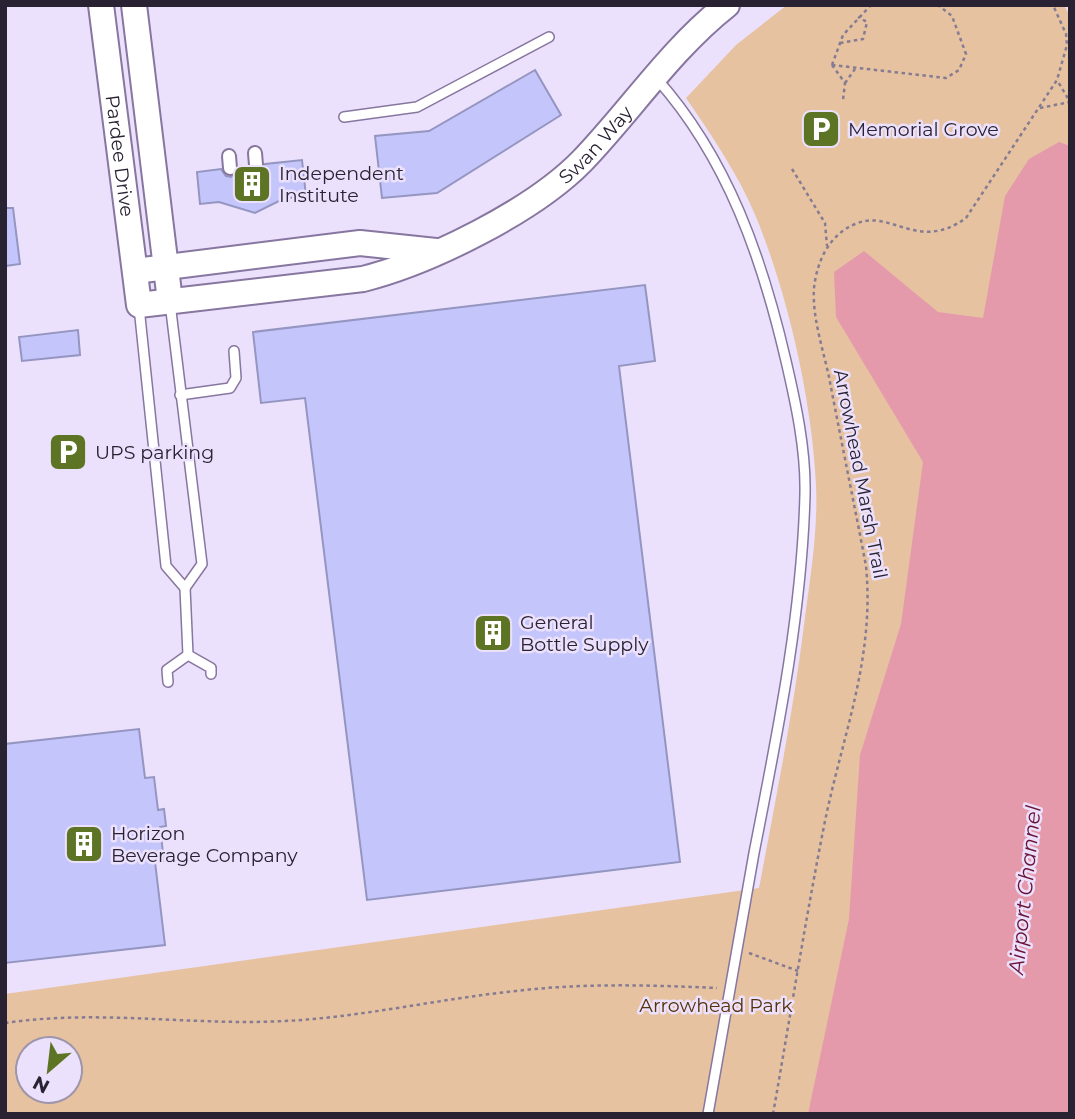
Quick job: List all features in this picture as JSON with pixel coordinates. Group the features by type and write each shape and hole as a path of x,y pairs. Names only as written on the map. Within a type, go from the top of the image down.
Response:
{"main road":[{"name":"Pardee Drive","path":"101,5 139,305"},
{"name":"Pardee Drive","path":"134,5 170,301"},
{"name":"Swan Way","path":"139,305 363,279 394,271 516,212 579,163 682,46 727,5"},
{"path":"135,271 360,243 436,251"}],"lane":[{"path":"344,117 417,107 549,37"},
{"path":"656,78 699,131 741,212 775,316 800,435 805,492 792,635 708,1114"},
{"path":"170,301 202,564 185,587 188,655"},
{"path":"139,305 166,566 185,587"},
{"path":"180,395 230,388 236,377 234,351"},
{"path":"188,655 211,667 211,674"},
{"path":"168,682 167,670 188,655"}],"path":[{"path":"832,65 840,43 858,17 871,5"},
{"path":"832,65 946,78 959,70 966,54 952,16 938,5"},
{"path":"827,246 856,223 870,220 912,232 951,229 966,218 1011,146 1058,80 1067,45 1066,34 1053,5"},
{"path":"840,43 863,39 867,22 858,17"},
{"path":"832,65 845,83"},
{"path":"843,100 845,83 855,68"},
{"path":"1040,108 1070,102 1058,80"},
{"path":"792,169 825,223 827,246"},
{"name":"Arrowhead Marsh Trail","path":"773,1114 824,826 866,648 870,606 862,544 815,308 819,264 827,246"},
{"path":"736,949 798,971"},
{"path":"5,1023 134,1016 282,1021 354,1016 502,993 576,986 730,989"}],"green space":[{"name":"Arrowhead Park","path":"787,5 1064,5 1070,16 1070,1114 5,1114 5,994 759,888 801,651 814,551 814,452 804,383 788,314 768,247 741,186 686,98 736,45"}],"water":[{"name":"Airport Channel","path":"1059,142 1070,146 1070,1114 808,1114 849,919 860,755 901,624 923,462 836,317 834,272 864,251 938,312 983,318 1005,196 1029,159"}],"building":[{"path":"535,70 561,115 437,193 382,198 375,136 429,131"},
{"name":"Independent Institute","path":"302,160 306,196 283,199 255,213 219,202 200,204 197,172 221,169 226,176 231,177 239,167 247,166 252,173 257,174 265,164"},
{"path":"5,208 13,208 20,264 5,266"},
{"name":"General Bottle Supply","path":"645,285 655,361 619,366 680,862 367,900 305,398 261,403 253,332"},
{"path":"78,330 80,355 22,361 19,337"},
{"name":"Horizon Beverage Company","path":"139,729 145,778 154,777 158,810 164,809 166,826 160,827 164,861 155,862 165,945 5,963 5,744"}],"place":[{"name":"Memorial Grove","path":"821,129"},
{"name":"Independent Institute","path":"252,184"},
{"name":"UPS parking","path":"68,452"},
{"name":"General Bottle Supply","path":"493,633"},
{"name":"Horizon Beverage Company","path":"84,844"}]}
